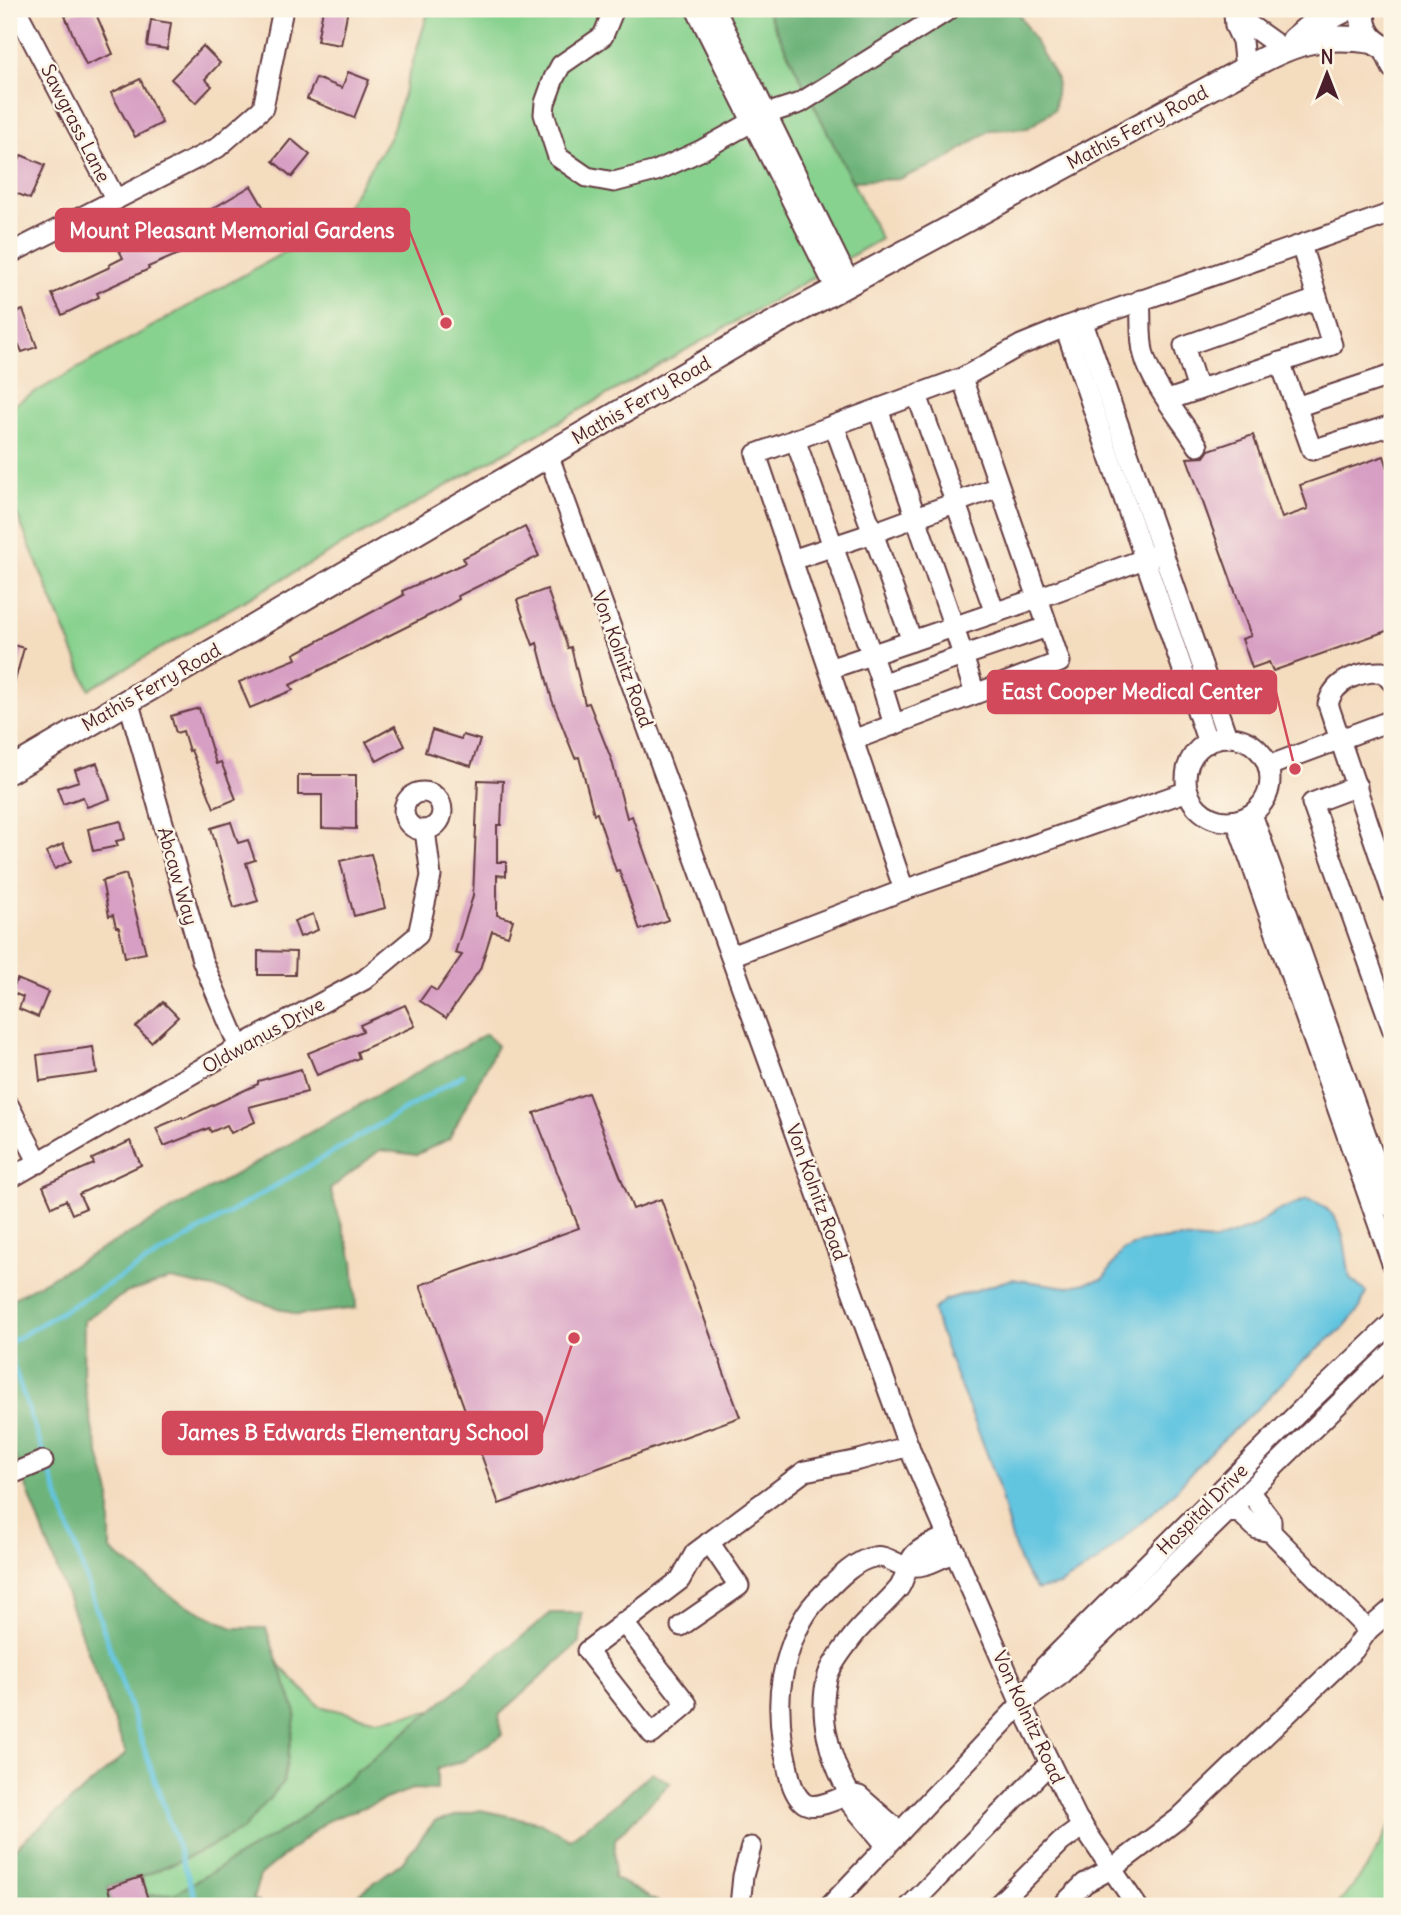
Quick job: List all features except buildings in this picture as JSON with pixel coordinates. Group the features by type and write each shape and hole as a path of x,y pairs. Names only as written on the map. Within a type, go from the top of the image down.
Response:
{"main road":[{"name":"Mathis Ferry Road","path":"1283,49 1307,29 1346,9"},
{"path":"1363,9 1365,31 1385,52"},
{"name":"Mathis Ferry Road","path":"9,771 548,454 842,286 1283,49 1312,40 1342,37 1385,52"}],"street":[{"name":"Sawgrass Lane","path":"16,9 116,200"},
{"path":"9,254 217,148 263,108 283,9"},
{"path":"614,9 603,36 561,65 545,103 544,114 558,157 587,177 614,182 656,171 759,118 800,103 950,9"},
{"path":"696,9 759,118 842,286"},
{"path":"715,9 759,118"},
{"path":"1232,11 1283,49"},
{"path":"1232,11 1242,41 1245,69"},
{"path":"904,890 756,453 962,378 1021,345 1073,323 1392,213"},
{"path":"1168,400 1332,345 1301,245"},
{"path":"1198,390 1184,346 1317,299"},
{"path":"1140,300 1144,356 1152,374 1198,446"},
{"path":"1073,323 1153,555 1208,743"},
{"path":"1280,362 1312,450 1392,425"},
{"path":"1296,407 1392,375"},
{"path":"853,740 1060,662 962,378"},
{"path":"917,395 995,613"},
{"path":"878,409 975,694"},
{"path":"834,425 912,641"},
{"path":"795,439 872,655 894,725"},
{"name":"Von Kolnitz Road","path":"548,454 909,1446 1021,1704 1050,1763 1083,1826 1137,1906"},
{"path":"792,560 998,487"},
{"path":"829,669 1038,598 1153,555"},
{"path":"1153,555 1227,737"},
{"path":"881,684 1048,627"},
{"path":"1392,682 1383,672 1373,671 1337,684 1328,704 1392,893"},
{"name":"Abcaw Way","path":"128,700 202,960 239,1047"},
{"path":"1268,766 1392,720"},
{"path":"1227,737 1242,739 1255,746 1265,757 1271,776 1263,804 1244,817 1216,820 1202,813 1191,800 1186,771 1191,757 1201,746 1227,737"},
{"path":"1357,786 1312,803 1392,1028"},
{"path":"731,956 904,890 1188,791"},
{"path":"1244,817 1392,1208"},
{"path":"1244,817 1385,1221 1392,1263"},
{"name":"Oldwanus Drive","path":"9,1179 239,1047 364,980 418,935 431,876 425,830"},
{"path":"9,1106 39,1163"},
{"name":"Hospital Drive","path":"1021,1704 1044,1667 1297,1413 1392,1323"},
{"name":"Hospital Drive","path":"830,1906 1021,1704 1058,1677 1392,1352"},
{"path":"623,1622 687,1704 652,1734 587,1651 623,1622 680,1580 695,1553 805,1471 909,1446"},
{"path":"9,1475 43,1461"},
{"path":"1249,1492 1271,1520 1271,1532"},
{"path":"1227,1512 1240,1513 1257,1529 1271,1532 1368,1630"},
{"path":"681,1626 739,1586 709,1542"},
{"path":"850,1794 836,1769 828,1744 825,1693 829,1675 838,1656 856,1633 901,1586 915,1553 951,1544"},
{"path":"893,1839 859,1796 850,1794 813,1806 804,1803 794,1789 781,1735 779,1708 783,1673 799,1625 816,1600 849,1570 876,1556 909,1566"},
{"path":"1062,1906 1085,1883 1113,1868 1178,1819 1354,1650 1368,1630 1392,1609"},
{"path":"910,1906 1050,1763"},
{"path":"997,1906 1061,1842 1083,1826"},
{"path":"740,1906 743,1876 751,1847"}],"green space":[{"path":"429,9 766,9 881,239 89,689 9,495 9,407 336,223 391,135"},
{"path":"766,9 1016,9 1057,79 1055,109 1028,128 990,130 944,161 899,179 852,181"},
{"path":"486,1034 497,1046 449,1139 416,1155 380,1150 330,1189 353,1260 356,1308 298,1315 228,1291 170,1279 126,1293 84,1320 83,1377 93,1432 110,1494 110,1550 178,1601 233,1628 266,1628 296,1713 283,1783 243,1829 206,1849 141,1877 108,1887 113,1906 9,1906 9,1853 126,1754 9,1440 9,1301"},
{"path":"551,1613 582,1613 580,1642 499,1715 502,1735 463,1761 437,1769 437,1790 412,1789 327,1821 260,1875 253,1899 265,1906 150,1906 147,1896 176,1893 292,1825"},
{"path":"278,1664 319,1706 377,1720 432,1711 292,1825 176,1893 147,1896 141,1877 206,1849 243,1829 296,1713"},
{"path":"652,1772 670,1783 615,1839 614,1878 663,1905 676,1906 343,1906 402,1862 435,1821 480,1810 542,1823 570,1839 620,1801"},
{"path":"1392,1822 1392,1906 1337,1906 1367,1868"}],"water":[{"path":"1307,1199 1329,1211 1341,1230 1350,1279 1366,1292 1360,1308 1344,1327 1303,1361 1207,1455 1166,1501 1097,1562 1059,1585 1037,1590 1015,1548 993,1470 946,1351 933,1310 945,1300 1012,1279 1067,1287 1103,1279 1122,1251 1141,1242 1179,1238 1214,1241 1253,1227 1275,1212"}],"waterway":[{"path":"9,1343 463,1075"},
{"path":"9,1353 198,1906"}],"place":[{"name":"Mount Pleasant Memorial Gardens","path":"446,323"},
{"name":"East Cooper Medical Center","path":"1295,769"},
{"name":"James B Edwards Elementary School","path":"574,1338"}]}
